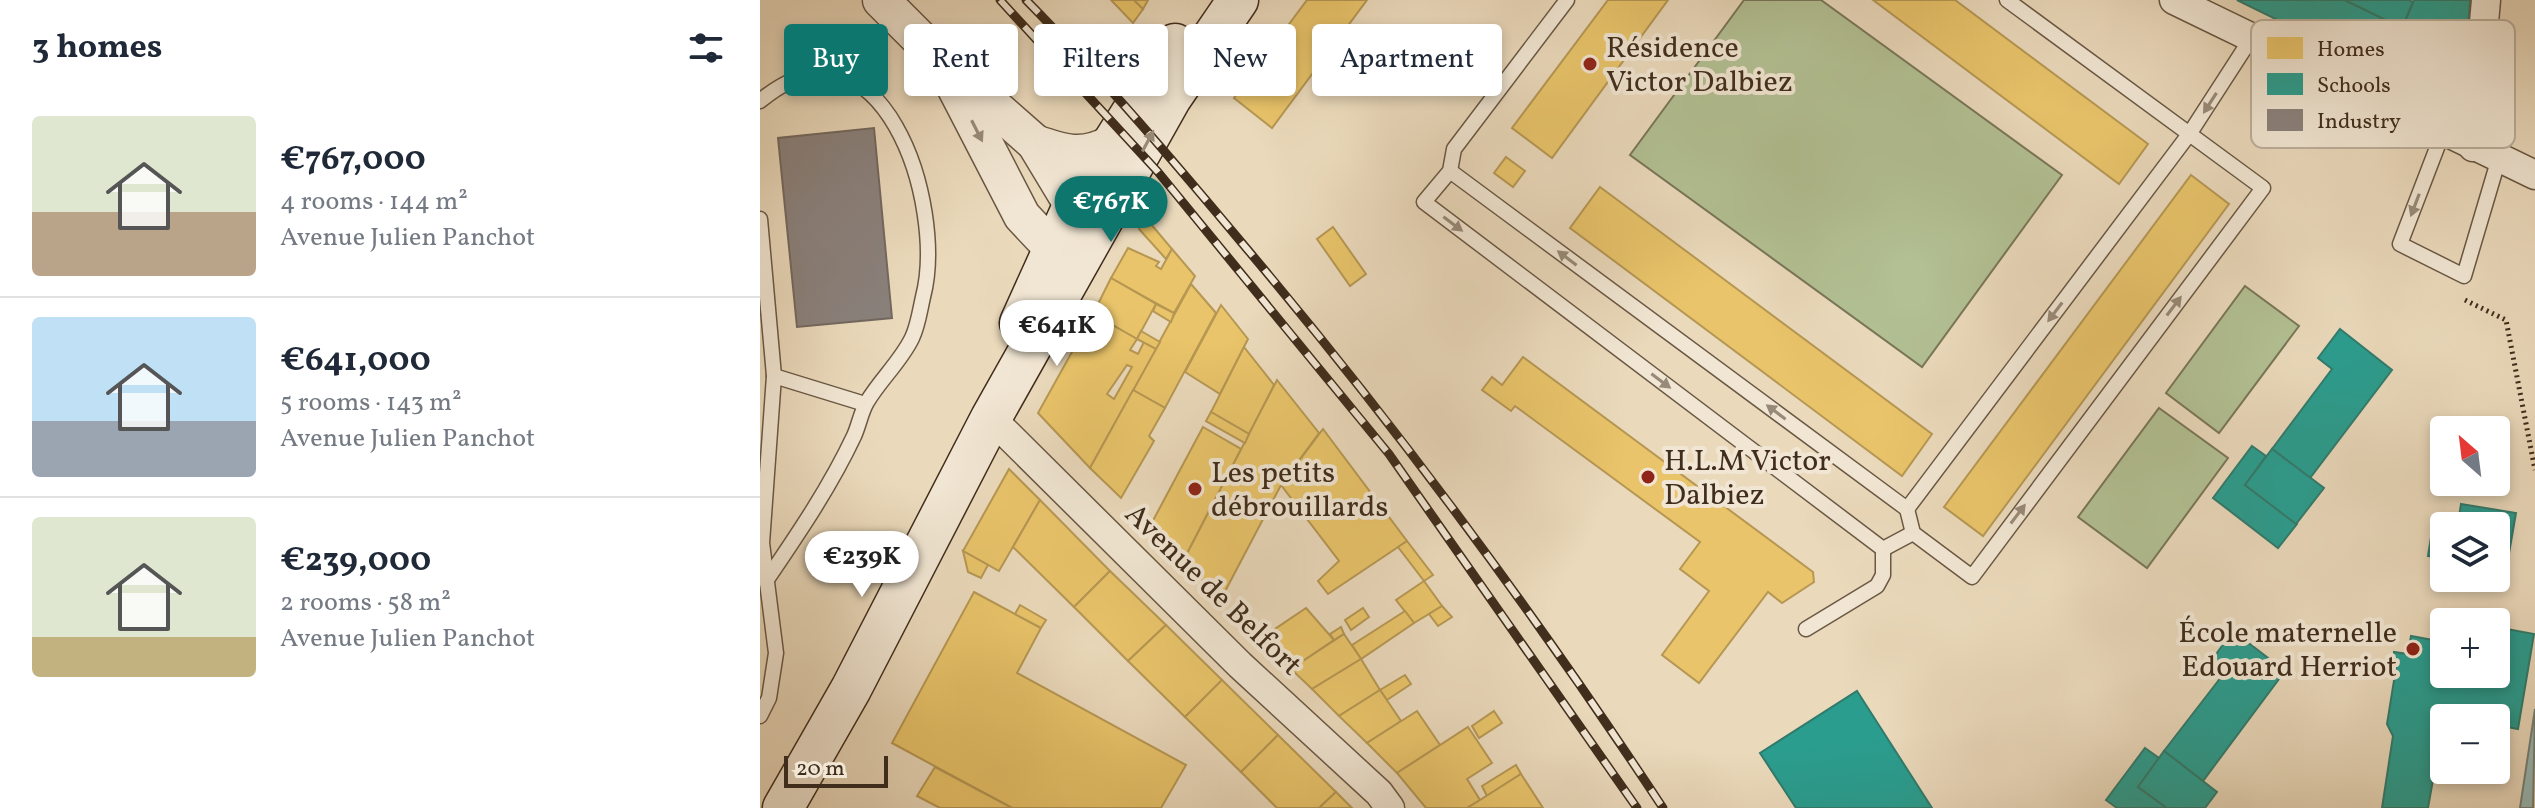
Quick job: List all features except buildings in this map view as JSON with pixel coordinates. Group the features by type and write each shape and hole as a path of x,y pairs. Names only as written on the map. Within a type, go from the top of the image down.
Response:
{"main road":[{"path":"783,808 851,689 991,418 1070,244 1110,144 1206,0"},
{"path":"1070,244 1125,183 1171,98 1238,0"}],"street":[{"path":"881,0 907,24"},
{"path":"2174,0 2251,37"},
{"path":"2484,20 2486,0"},
{"path":"960,96 1022,216 1070,244"},
{"path":"982,96 1035,143 1065,154 1087,155 1110,144"},
{"path":"1035,143 1070,244"},
{"path":"2475,148 2535,175"},
{"path":"1070,244 1125,183"},
{"name":"Avenue de Belfort","path":"991,418 1240,665 1379,793 1390,808"}],"lane":[{"path":"1567,0 1454,149 1450,171 1424,202 1883,549"},
{"path":"1450,171 1907,509 1913,533 1972,577 2263,188 2007,0"},
{"path":"1907,509 2190,133 2251,39"},
{"path":"760,101 791,72 808,65 826,62 850,68 869,79 893,110 908,142 923,191 927,246 925,291 912,337 865,404 848,448 803,527 766,581"},
{"path":"2437,148 2400,244 2464,276 2499,158"},
{"path":"760,219 774,376 762,543 776,653 769,698 760,716"},
{"path":"774,376 865,404"},
{"path":"1883,549 1913,533"},
{"path":"1806,629 1877,586 1883,575 1883,549"}],"path":[{"path":"2464,276 2455,295 2506,320 2535,470"}],"green space":[{"path":"1744,0 1821,0 2062,175 1922,367 1630,155"},
{"path":"2245,286 2299,326 2219,433 2166,393"},
{"path":"2159,408 2228,458 2147,568 2078,517"}],"water":[{"path":"2535,709 2533,808 2520,808"}],"railway":[{"path":"1000,0 1158,172 1389,454 1637,808"},
{"path":"1026,0 1166,154 1357,384 1515,593 1663,808"}],"place":[{"name":"Résidence Victor Dalbiez","path":"1590,64"},
{"name":"H.L.M Victor Dalbiez","path":"1648,477"},
{"name":"Les petits débrouillards","path":"1195,489"},
{"name":"École maternelle Edouard Herriot","path":"2413,649"}]}
